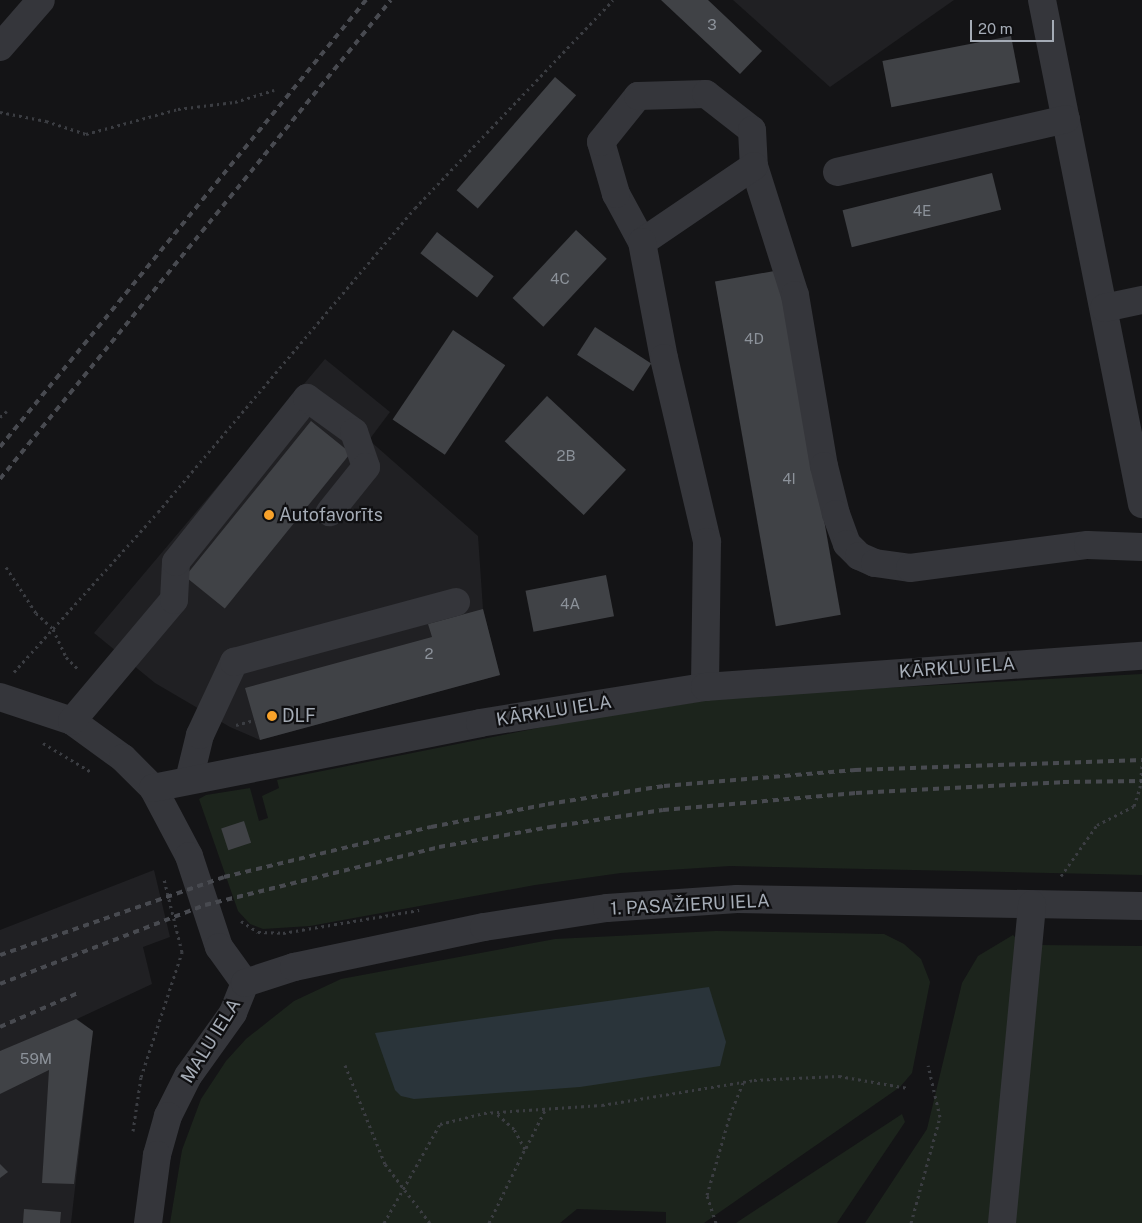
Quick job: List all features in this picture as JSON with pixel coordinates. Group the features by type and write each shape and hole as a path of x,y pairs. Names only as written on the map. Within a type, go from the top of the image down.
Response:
{"street":[{"path":"0,47 41,0"},
{"path":"1042,0 1142,504"},
{"path":"705,687 707,542 664,358 642,242 616,194 601,142 638,96 706,94 752,130 754,166 795,295 824,466 836,514 847,544 860,556 875,563 910,568 1088,545 1142,546"},
{"path":"837,172 1066,119"},
{"path":"642,242 754,166"},
{"path":"1104,308 1142,300"},
{"path":"72,721 174,600 176,562 307,398 354,432 366,467 330,512"},
{"path":"189,780 200,735 234,662 456,602"},
{"name":"KĀRKLU IELA","path":"153,788 480,723 705,687 1142,656"},
{"path":"5,686 72,721 122,758 153,788"},
{"name":"MALU IELA","path":"148,1223 157,1155 168,1116 188,1076 233,1013 245,983 219,947 189,856 153,788"},
{"name":"1. PASAŽIERU IELA","path":"245,983 294,967 484,927 607,908 737,899 1142,906"},
{"path":"1002,1223 1032,904"}],"path":[{"path":"5,686 53,629 158,512 415,208 614,0"},
{"path":"0,112 46,121 86,134 178,109 235,102 274,90"},
{"path":"0,417 7,412"},
{"path":"6,567 36,613 53,629 66,657 99,689"},
{"path":"40,741 101,778"},
{"path":"1058,882 1068,862 1097,825 1134,806 1140,788 1142,763"},
{"path":"132,1132 141,1076 182,952 164,876"},
{"path":"345,1064 386,1164 430,1223"},
{"path":"911,1223 940,1117 928,1064"},
{"path":"384,1223 440,1124 495,1112 602,1105 743,1082 839,1076 908,1088"},
{"path":"716,1223 707,1195 730,1115 743,1082"},
{"path":"489,1223 546,1108"},
{"path":"495,1112 514,1129 526,1149"}],"shaded area":[{"path":"733,0 954,0 830,87"},
{"path":"325,359 390,412 369,440 478,536 483,609 500,675 260,740 230,727 155,683 94,633"},
{"path":"1142,674 1142,875 730,866 621,873 535,885 310,926 263,929 250,924 238,911 199,799 206,795 250,788 259,821 268,818 262,796 279,788 277,780 563,723 735,696"},
{"path":"154,870 170,937 143,947 152,984 77,1019 93,1031 71,1223 0,1223 0,930"},
{"path":"716,931 884,934 904,944 921,959 930,982 912,1073 900,1087 704,1223 666,1223 666,1212 577,1209 560,1223 170,1223 182,1150 201,1099 226,1061 246,1039 294,1001 341,979 555,939"},
{"path":"1013,935 1020,942 1038,945 1142,946 1142,1223 865,1223 927,1129 962,983 978,956"},
{"path":"709,987 726,1042 720,1066 580,1087 414,1099 401,1096 395,1090 375,1033"},
{"path":"902,1114 905,1122 837,1223 736,1223"}],"building":[{"path":"661,0 708,0 762,51 740,74"},
{"path":"1011,36 1020,82 891,107 882,61"},
{"path":"555,77 576,95 478,209 457,190"},
{"path":"992,173 1001,210 852,247 843,210"},
{"path":"576,230 607,259 543,327 513,298"},
{"path":"437,232 494,276 477,298 420,253"},
{"path":"780,270 841,615 776,626 715,281"},
{"path":"595,327 651,363 633,391 577,355"},
{"path":"453,330 505,365 445,455 393,420"},
{"path":"547,396 626,470 584,515 505,441"},
{"name":"Autofavorīts","path":"311,421 351,453 225,609 185,576"},
{"path":"606,575 614,616 534,632 526,591"},
{"path":"483,609 500,675 260,740 245,688 432,637 428,624"},
{"path":"244,821 251,843 228,850 221,828"},
{"path":"76,1019 93,1031 74,1184 42,1183 49,1070 0,1094 0,1051"},
{"path":"0,1164 8,1172 0,1178"},
{"path":"24,1209 61,1212 60,1223 23,1223"}],"railway":[{"path":"0,447 366,0"},
{"path":"0,479 391,0"},
{"path":"0,955 224,877 431,827 548,804 664,786 855,770 1142,760"},
{"path":"0,984 205,905 439,847 550,827 663,810 856,793 1063,782 1142,781"},
{"path":"0,1027 78,993"}],"place":[{"name":"Autofavorīts","path":"269,515"},
{"name":"DLF","path":"272,716"}]}
